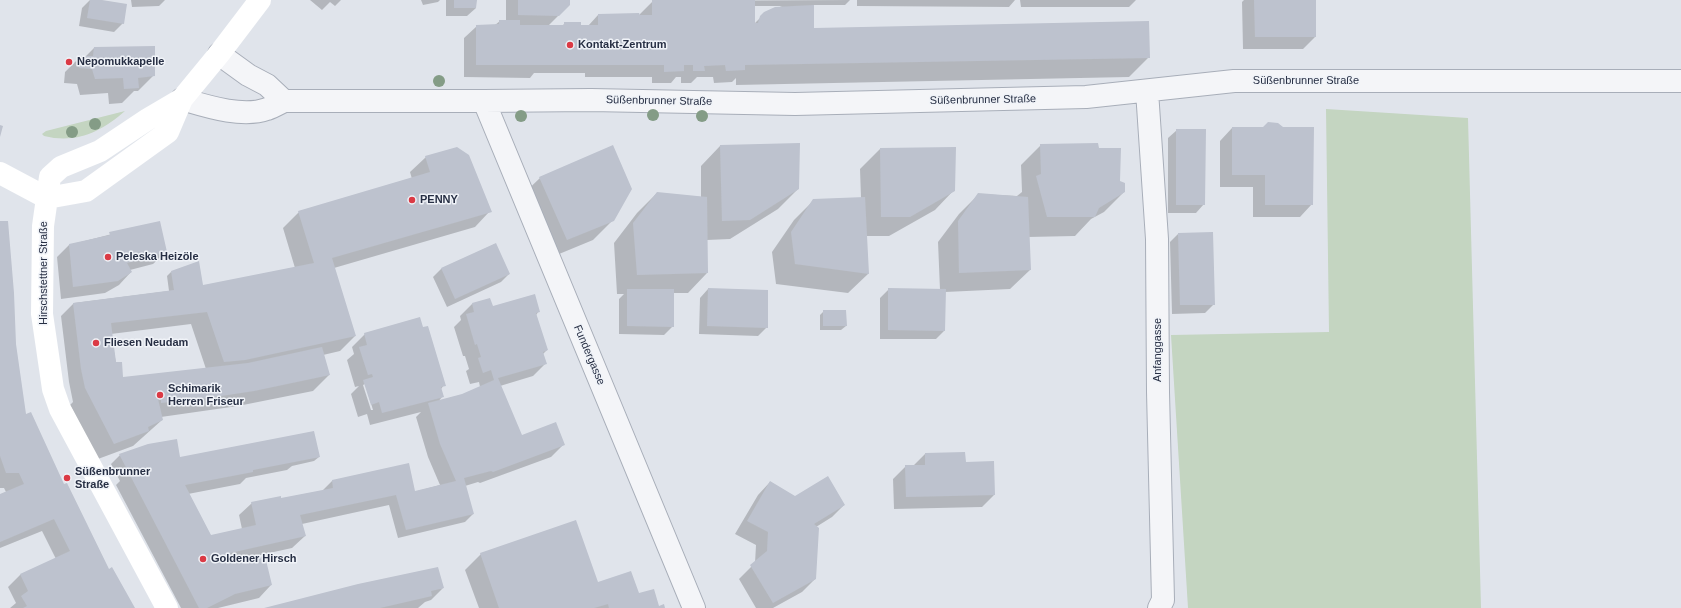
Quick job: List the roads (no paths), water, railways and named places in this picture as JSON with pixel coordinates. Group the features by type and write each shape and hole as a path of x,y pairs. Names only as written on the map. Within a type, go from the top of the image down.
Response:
{"main road":[{"name":"Hirschstettner Straße","path":"47,198 86,191 168,132 182,99 219,54 260,0"},
{"name":"Hirschstettner Straße","path":"167,608 60,409 53,389 42,314 43,226 50,177 61,167 100,151 148,119 182,99"},
{"path":"0,173 47,198"}],"street":[{"path":"219,54 248,75 267,85 284,101"},
{"name":"Süßenbrunner Straße","path":"182,99 226,111 266,110 284,101 484,102 590,100 795,104 1086,97 1234,81 1681,81"},
{"name":"Anfanggasse","path":"1147,91 1157,239 1158,392 1163,600 1159,608"},
{"name":"Fundergasse","path":"484,102 694,608"}],"place":[{"name":"Kontakt-Zentrum","path":"570,45"},
{"name":"Nepomukkapelle","path":"69,62"},
{"name":"PENNY","path":"412,200"},
{"name":"Peleska Heizöle","path":"108,257"},
{"name":"Fliesen Neudam","path":"96,343"},
{"name":"Schimarik Herren Friseur","path":"160,395"},
{"name":"Süßenbrunner Straße","path":"67,478"},
{"name":"Goldener Hirsch","path":"203,559"}]}
